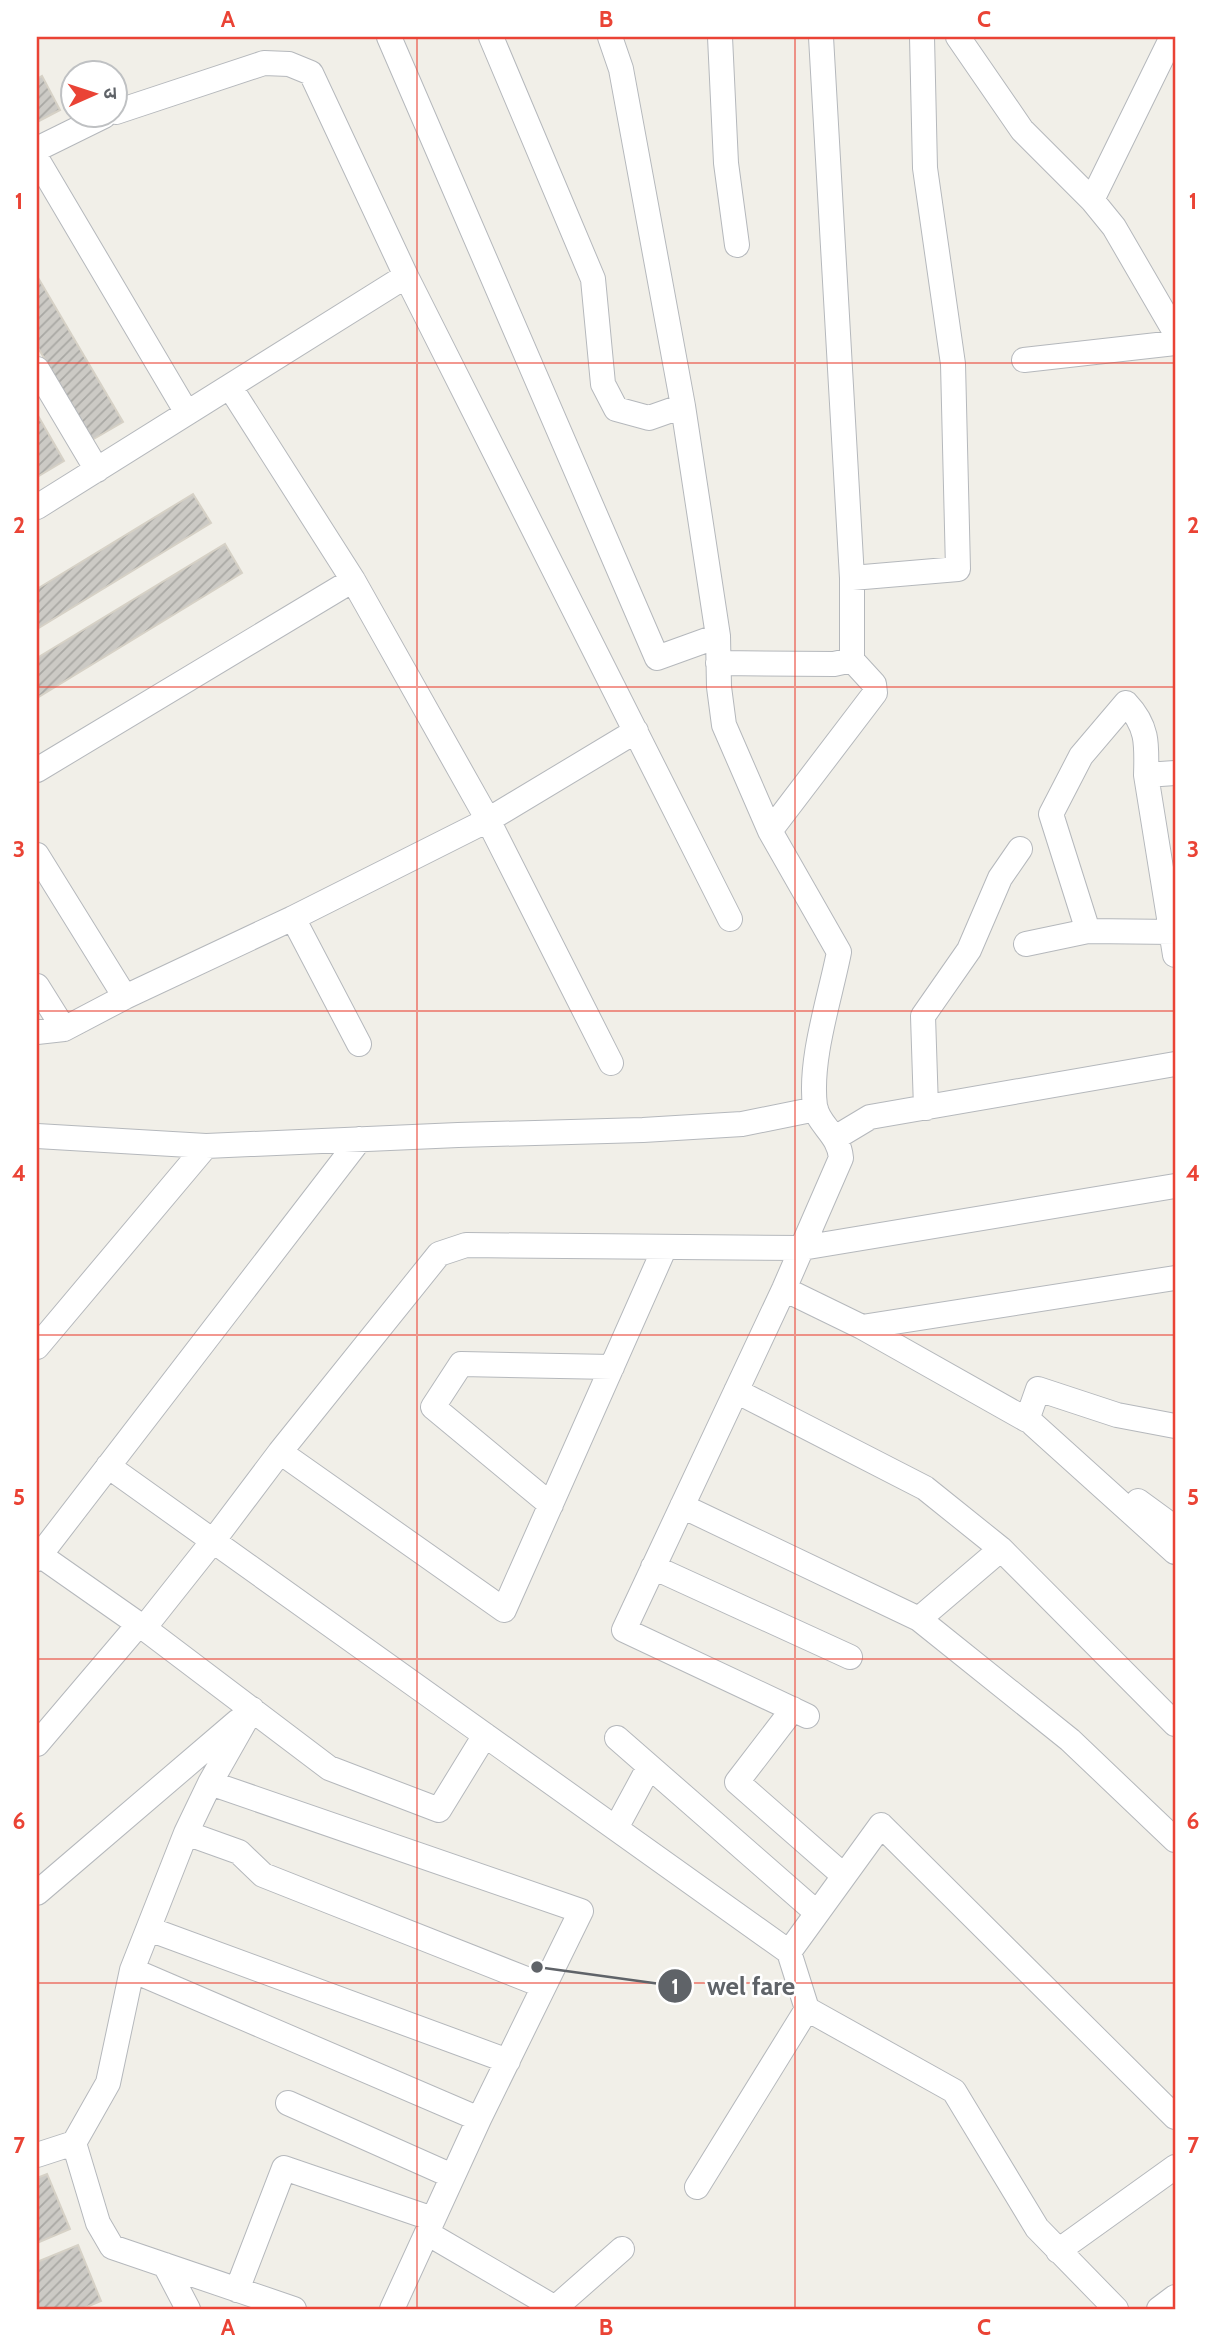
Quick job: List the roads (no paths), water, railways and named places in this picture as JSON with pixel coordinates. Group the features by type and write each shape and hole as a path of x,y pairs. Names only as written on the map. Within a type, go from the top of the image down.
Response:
{"street":[{"path":"389,37 657,658 718,636"},
{"path":"491,37 593,279 603,384 616,409 649,418 683,406"},
{"path":"610,37 621,69 683,406 718,636 719,687 724,725 770,831 839,952 814,1072 816,1109 840,1145 841,1157 784,1289 624,1630 800,1712 737,1782 843,1875"},
{"path":"720,37 726,163 737,245"},
{"path":"770,831 875,693 874,684 852,660 852,578 821,37"},
{"path":"852,578 958,569 953,364 925,168 922,37"},
{"path":"958,37 1023,130 1092,200 1114,227 1175,332"},
{"path":"1092,200 1172,37"},
{"path":"130,107 264,63 289,64 311,73 406,276 730,919"},
{"path":"37,149 76,130"},
{"path":"37,159 187,413"},
{"path":"37,507 406,276"},
{"path":"1024,360 1175,342"},
{"path":"579,380 602,368"},
{"path":"37,369 97,470"},
{"path":"230,387 353,580 488,820 611,1063"},
{"path":"37,770 353,580"},
{"path":"719,663 834,664 852,660"},
{"path":"1026,944 1088,931 1174,940 1146,775 1147,743 1138,715 1126,703 1081,756 1051,814 1088,931"},
{"path":"37,1032 64,1029 125,997 293,918 488,820 636,731"},
{"path":"1146,775 1175,773"},
{"path":"926,1108 923,1016 969,950 1000,878 1020,849"},
{"path":"37,855 125,997"},
{"path":"293,918 359,1044"},
{"path":"37,986 64,1029"},
{"path":"835,1138 870,1117 1175,1064"},
{"path":"39,1138 205,1146 643,1130 730,1124 816,1109"},
{"path":"360,1139 38,1556 142,1626 329,1768 439,1810 485,1735"},
{"path":"37,1348 205,1146"},
{"path":"37,1744 214,1541 280,1452 439,1254 466,1245 802,1248 1175,1186"},
{"path":"280,1452 504,1610 665,1247"},
{"path":"862,1327 1175,1278"},
{"path":"784,1289 862,1327 1030,1422 1175,1528"},
{"path":"551,1505 433,1407 461,1364 612,1367"},
{"path":"1030,1422 1038,1390 1117,1415 1175,1426"},
{"path":"736,1391 925,1488 1001,1549 1175,1724"},
{"path":"1030,1422 1175,1552"},
{"path":"108,1466 789,1952 807,2009 954,2091 1037,2228 1115,2309"},
{"path":"682,1506 919,1619 1070,1740 1175,1840"},
{"path":"919,1619 1001,1549"},
{"path":"653,1567 850,1657"},
{"path":"37,2155 74,2143 108,2083 132,1970 186,1833 210,1783 252,1709"},
{"path":"37,1892 252,1709"},
{"path":"617,1738 816,1912"},
{"path":"616,1828 649,1767"},
{"path":"210,1783 581,1911 452,2176 393,2309"},
{"path":"789,1952 881,1825 1175,2118"},
{"path":"186,1833 239,1852 263,1875 544,1986"},
{"path":"149,1929 508,2061"},
{"path":"132,1970 480,2119"},
{"path":"697,2187 807,2009"},
{"path":"288,2103 452,2176"},
{"path":"74,2143 98,2222 112,2247 295,2309"},
{"path":"1058,2251 1175,2167"},
{"path":"237,2290 284,2168 430,2226 556,2309 622,2249"},
{"path":"164,2265 188,2309"},
{"path":"1159,2309 1175,2298"}],"place":[{"name":"wel fare","path":"537,1967"}]}
